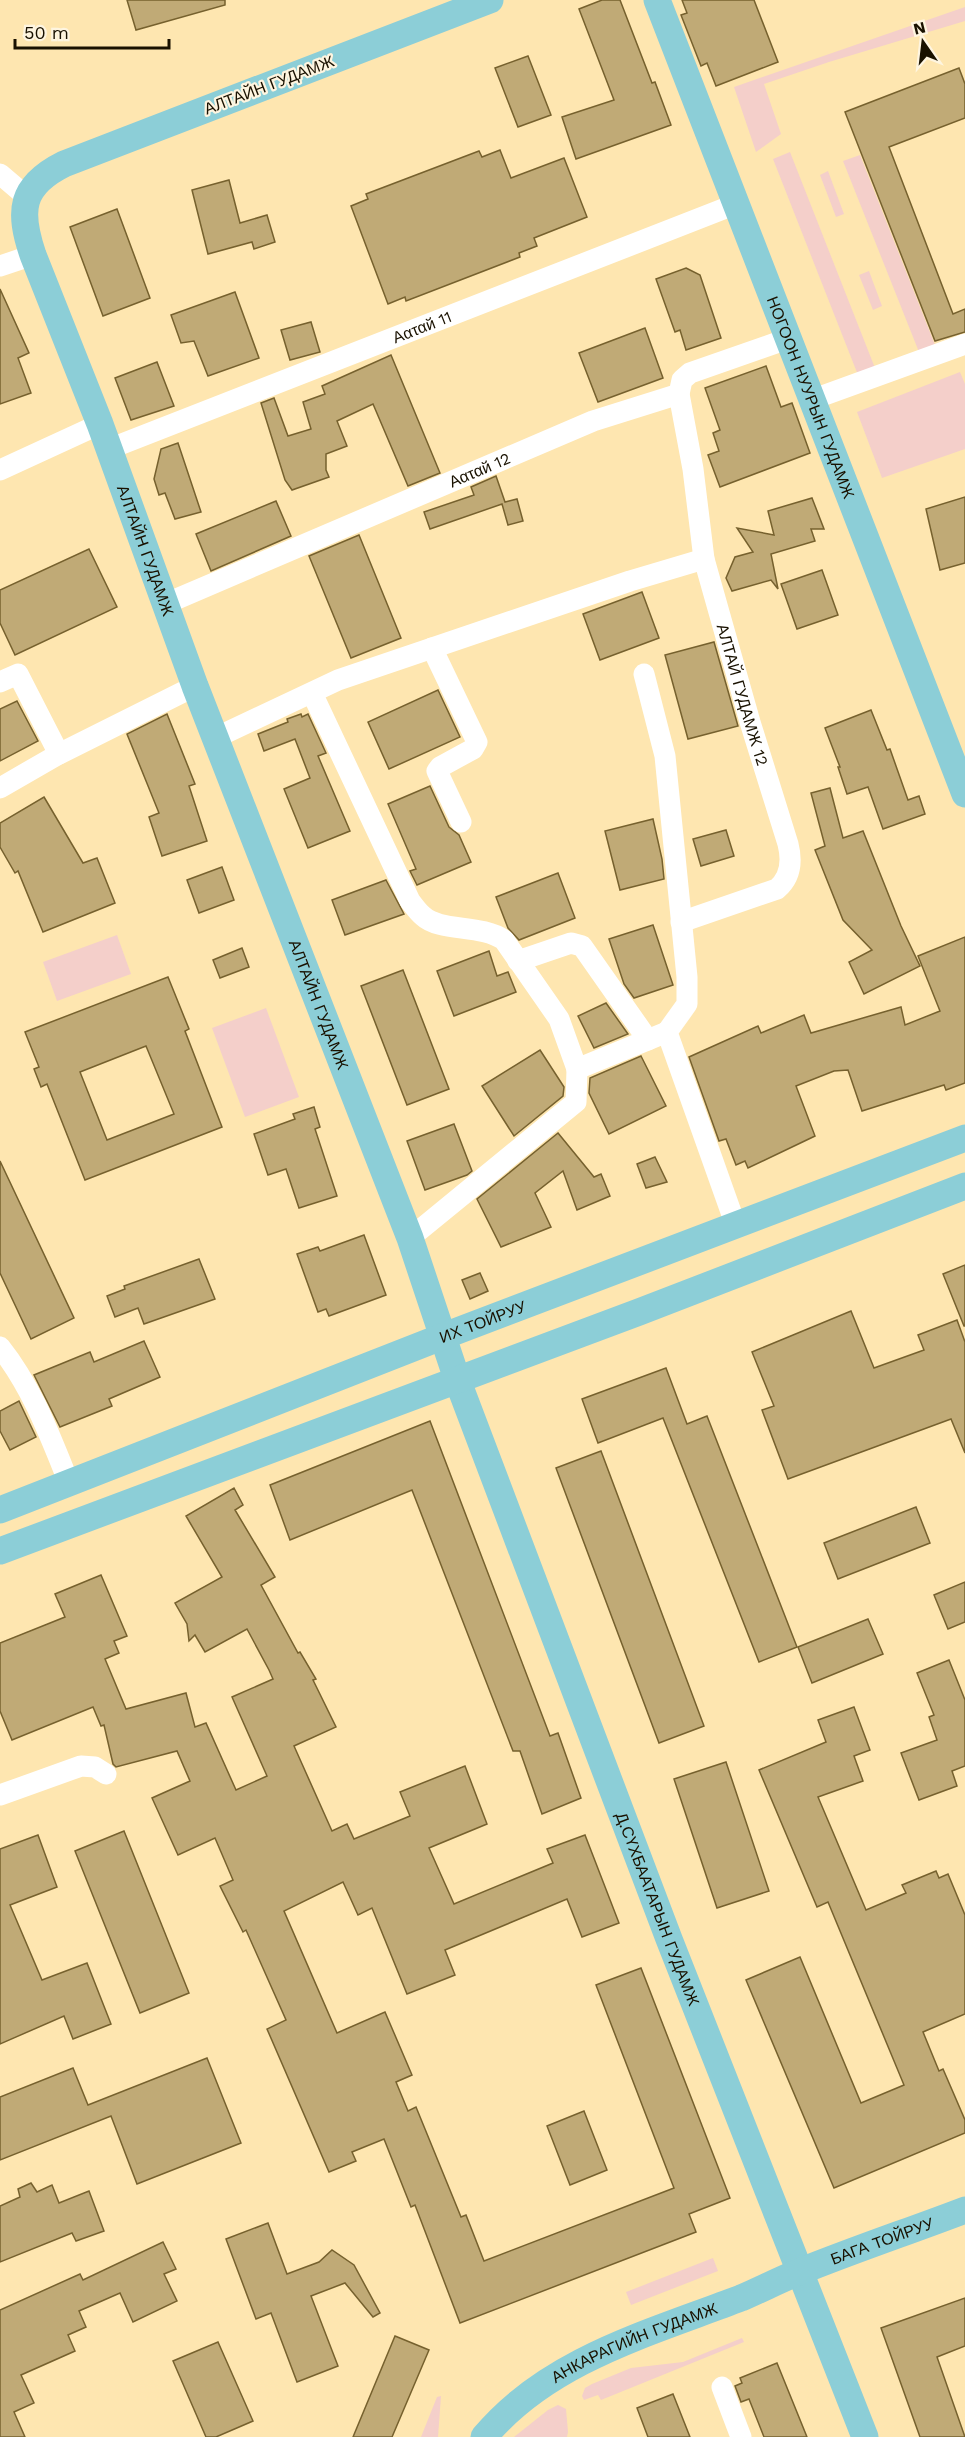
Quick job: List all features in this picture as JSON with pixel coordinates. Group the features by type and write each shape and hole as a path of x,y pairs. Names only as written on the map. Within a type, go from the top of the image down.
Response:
{"main road":[{"name":"АЛТАЙН ГУДАМЖ","path":"457,1379 410,1238 195,686 104,436 33,255 24,221 27,197 39,179 64,164 490,0"},
{"name":"НОГООН НУУРЫН ГУДАМЖ","path":"657,0 965,794"},
{"name":"ИХ ТОЙРУУ","path":"0,1510 444,1336 965,1138"},
{"path":"0,1551 965,1186"},
{"name":"Д.СҮХБААТАРЫН ГУДАМЖ","path":"457,1379 669,1939 865,2437"},
{"name":"БАГА ТОЙРУУ","path":"800,2272 965,2210"},
{"name":"АНКАРАГИЙН ГУДАМЖ","path":"484,2437 498,2420 550,2379 590,2357 800,2272"}],"street":[{"path":"0,174 27,197"},
{"name":"Ααταй 11","path":"0,470 104,436 736,204"},
{"path":"0,266 33,255"},
{"path":"679,394 682,380 690,373 787,339"},
{"path":"812,400 965,344"},
{"name":"АЛТАЙ ГУДАМЖ 12","path":"679,394 693,469 704,559 750,722 788,844 790,859 786,878 777,889 681,922"},
{"name":"Ααταй 12","path":"165,604 593,422 679,394"},
{"path":"215,738 338,680 704,559"},
{"path":"432,648 477,742 473,749 440,767 437,771 461,822"},
{"path":"0,681 18,674 59,754"},
{"path":"577,1069 658,1036 687,1004 687,977 665,756 644,674"},
{"path":"0,788 59,754 195,686"},
{"path":"312,693 410,901 423,917 433,922 493,933 504,940 559,1019 577,1069 576,1102 410,1238"},
{"path":"518,961 571,943 582,946 658,1036 736,1226"},
{"path":"0,1347 15,1366 45,1423 69,1483"},
{"path":"0,1795 81,1766 95,1767 106,1774"},
{"path":"722,2387 741,2437"}],"shaded area":[{"path":"965,7 965,21 764,84 781,134 756,152 734,87"},
{"path":"790,152 875,368 858,375 773,159"},
{"path":"860,155 935,345 919,352 843,161"},
{"path":"828,171 844,214 836,217 820,175"},
{"path":"869,271 882,306 873,310 859,275"},
{"path":"960,372 965,384 965,449 882,478 857,412"},
{"path":"117,935 131,974 57,1001 43,962"},
{"path":"266,1008 299,1097 245,1117 212,1028"},
{"path":"713,2258 718,2271 631,2305 626,2292"},
{"path":"742,2338 744,2342 601,2400 598,2395 584,2400 582,2396 585,2388 592,2384 631,2368 683,2362"},
{"path":"441,2396 438,2437 421,2437 437,2397"},
{"path":"558,2405 566,2409 567,2437 514,2437 548,2410"}],"building":[{"path":"127,0 225,0 225,5 136,30"},
{"path":"602,0 620,0 671,125 576,159 562,117 614,100 579,9"},
{"path":"682,0 754,0 778,62 716,86 707,63 701,66 681,15 687,13"},
{"path":"528,56 551,115 518,127 495,68"},
{"path":"959,68 965,84 965,118 889,147 953,314 965,309 965,332 935,341 845,112"},
{"path":"500,150 511,178 564,158 587,217 534,238 537,246 519,253 520,257 406,301 405,297 388,304 351,206 368,199 366,194 479,151 482,157"},
{"path":"229,180 240,223 267,215 275,242 254,249 252,242 208,254 192,190"},
{"path":"117,209 150,298 103,316 70,227"},
{"path":"686,268 700,275 721,338 686,350 680,330 675,332 656,279"},
{"path":"0,289 29,353 18,358 31,393 0,404"},
{"path":"235,292 259,358 208,376 194,341 181,343 171,315"},
{"path":"311,322 320,352 290,360 281,330"},
{"path":"645,328 663,378 598,402 579,353"},
{"path":"391,355 440,473 408,486 373,404 337,421 347,446 326,454 326,470 329,477 292,490 285,480 261,403 274,398 288,436 311,429 303,402 325,394 322,386"},
{"path":"157,362 174,406 131,420 115,378"},
{"path":"766,366 781,407 792,403 810,453 720,487 708,455 719,451 713,433 720,430 705,388"},
{"path":"178,443 201,512 175,519 165,493 159,495 154,479 161,449"},
{"path":"496,476 505,502 517,499 523,521 508,525 502,504 430,529 424,512 474,495 471,487"},
{"path":"965,497 965,563 940,570 926,509"},
{"path":"812,498 824,529 811,529 815,541 771,554 778,589 771,580 732,591 726,578 735,557 753,552 737,528 774,535 768,511"},
{"path":"276,501 291,536 211,571 196,534"},
{"path":"359,535 401,638 351,658 309,556"},
{"path":"89,549 117,607 15,655 0,623 0,590"},
{"path":"822,570 838,615 797,629 781,584"},
{"path":"642,592 659,638 600,660 583,614"},
{"path":"714,642 738,726 688,739 665,655"},
{"path":"438,690 460,737 389,769 368,722"},
{"path":"17,701 38,741 0,761 0,709"},
{"path":"871,710 887,750 890,749 908,800 919,796 925,814 883,829 868,787 847,794 838,767 840,767 825,728"},
{"path":"167,714 195,784 189,786 207,841 162,856 149,817 159,813 127,734"},
{"path":"301,714 302,717 308,714 326,753 318,756 350,831 308,848 284,789 310,778 295,739 264,751 258,734"},
{"path":"430,786 449,827 459,835 471,862 417,885 410,871 416,869 388,804"},
{"path":"830,788 843,838 863,831 901,926 920,966 864,994 849,962 872,950 843,920 815,850 825,846 811,793"},
{"path":"44,797 83,863 97,858 115,903 43,932 18,871 15,873 0,847 0,823"},
{"path":"653,819 664,879 620,890 605,831"},
{"path":"726,830 734,856 701,866 693,839"},
{"path":"222,867 234,900 199,913 187,880"},
{"path":"558,873 575,918 519,940 508,928 496,897"},
{"path":"386,880 404,914 345,935 332,900"},
{"path":"653,925 673,985 634,998 624,984 609,939"},
{"path":"965,937 965,1083 946,1090 944,1085 862,1111 848,1070 834,1071 796,1086 815,1136 748,1168 745,1161 736,1165 726,1139 719,1141 689,1057 758,1026 761,1033 804,1015 811,1033 901,1007 905,1025 940,1011 918,956"},
{"path":"242,948 249,967 220,978 213,960"},
{"path":"489,951 497,976 508,972 516,992 454,1016 437,971"},
{"path":"403,970 449,1089 407,1105 361,986"},
{"path":"168,977 189,1029 185,1031 222,1127 85,1180 47,1084 41,1087 34,1069 39,1067 25,1032","holes":["146,1046 174,1114 107,1140 80,1072"]},
{"path":"606,1003 628,1034 594,1048 578,1016"},
{"path":"540,1050 564,1087 563,1096 514,1136 482,1086"},
{"path":"641,1056 666,1106 609,1134 589,1093 590,1078"},
{"path":"314,1107 320,1127 315,1129 337,1196 299,1208 286,1169 268,1175 254,1134 295,1119 293,1114"},
{"path":"454,1124 472,1171 467,1175 425,1190 407,1141"},
{"path":"558,1133 594,1177 601,1174 610,1196 577,1210 563,1171 535,1193 551,1227 501,1247 477,1199"},
{"path":"655,1157 667,1182 646,1188 637,1164"},
{"path":"0,1161 74,1318 31,1339 0,1273"},
{"path":"364,1235 386,1295 329,1316 326,1309 318,1312 297,1254 318,1247 320,1251"},
{"path":"199,1259 215,1299 144,1324 138,1308 115,1317 107,1296 125,1289 124,1286"},
{"path":"965,1265 965,1326 964,1326 943,1274"},
{"path":"480,1273 488,1291 470,1299 462,1280"},
{"path":"851,1311 874,1368 924,1350 918,1335 957,1320 965,1342 965,1453 951,1419 788,1479 762,1410 774,1406 752,1352"},
{"path":"144,1341 160,1377 109,1399 112,1406 60,1427 34,1375 90,1352 94,1362"},
{"path":"666,1368 687,1424 707,1416 797,1647 759,1662 663,1418 598,1443 582,1399"},
{"path":"19,1401 36,1437 10,1450 0,1431 0,1411"},
{"path":"430,1421 550,1736 558,1733 581,1798 542,1814 520,1751 513,1751 412,1490 290,1540 270,1485"},
{"path":"601,1451 704,1726 659,1743 556,1468"},
{"path":"234,1488 243,1505 235,1510 275,1577 261,1585 298,1653 300,1652 316,1679 313,1680 336,1727 294,1746 332,1831 347,1824 354,1839 410,1816 400,1792 465,1766 487,1824 429,1848 454,1904 553,1863 547,1849 585,1835 619,1923 582,1937 567,1899 445,1950 455,1975 407,1994 372,1908 358,1915 343,1882 284,1911 337,2033 385,2012 412,2075 396,2082 408,2111 416,2107 461,2217 466,2215 484,2261 674,2188 596,1985 641,1968 730,2198 689,2214 696,2232 460,2323 415,2205 411,2207 384,2139 352,2152 356,2161 329,2172 267,2029 286,2020 246,1930 243,1932 220,1886 233,1880 215,1838 178,1855 152,1798 190,1781 177,1751 116,1767 113,1764 104,1725 101,1726 93,1707 12,1740 0,1711 0,1643 65,1617 55,1594 101,1575 127,1636 114,1641 119,1653 105,1659 126,1709 186,1693 195,1727 206,1723 236,1790 267,1776 232,1697 273,1679 269,1670 247,1629 205,1652 195,1635 189,1641 187,1624 175,1603 222,1577 186,1516"},
{"path":"916,1507 930,1543 838,1579 824,1543"},
{"path":"965,1582 965,1622 948,1629 934,1595"},
{"path":"868,1619 883,1654 812,1683 798,1647"},
{"path":"949,1660 965,1700 965,1766 952,1771 957,1786 919,1800 901,1753 937,1740 929,1717 934,1715 917,1673"},
{"path":"854,1707 870,1750 854,1756 863,1781 818,1797 866,1910 906,1893 902,1885 936,1871 939,1878 948,1874 965,1915 965,2014 923,2032 939,2071 943,2069 965,2120 965,2133 834,2188 746,1980 800,1957 861,2103 904,2085 828,1902 817,1907 759,1770 826,1742 818,1720"},
{"path":"726,1762 769,1891 717,1908 674,1779"},
{"path":"124,1831 189,1993 140,2013 75,1851"},
{"path":"38,1835 57,1887 10,1905 42,1980 87,1963 111,2024 73,2039 64,2016 0,2044 0,1849"},
{"path":"207,2058 241,2143 137,2184 111,2116 0,2160 0,2097 73,2068 88,2105"},
{"path":"584,2111 607,2170 570,2185 547,2126"},
{"path":"31,2183 37,2192 52,2185 59,2203 89,2191 104,2231 76,2241 72,2233 0,2262 0,2206 20,2197 18,2189"},
{"path":"268,2223 287,2274 319,2262 332,2250 354,2265 380,2313 373,2317 345,2283 311,2296 338,2366 297,2382 271,2313 256,2319 226,2239"},
{"path":"163,2242 176,2269 164,2274 177,2301 133,2322 120,2293 79,2311 86,2327 68,2335 75,2351 21,2375 34,2403 14,2412 25,2437 0,2437 0,2310 80,2274 83,2280"},
{"path":"965,2298 965,2346 937,2357 965,2437 920,2437 881,2328"},
{"path":"395,2336 429,2350 392,2437 353,2437"},
{"path":"218,2342 253,2421 216,2437 206,2437 173,2361"},
{"path":"777,2363 807,2437 764,2437 749,2399 741,2402 735,2386 742,2383 740,2378"},
{"path":"673,2394 690,2437 648,2437 637,2408"}]}
